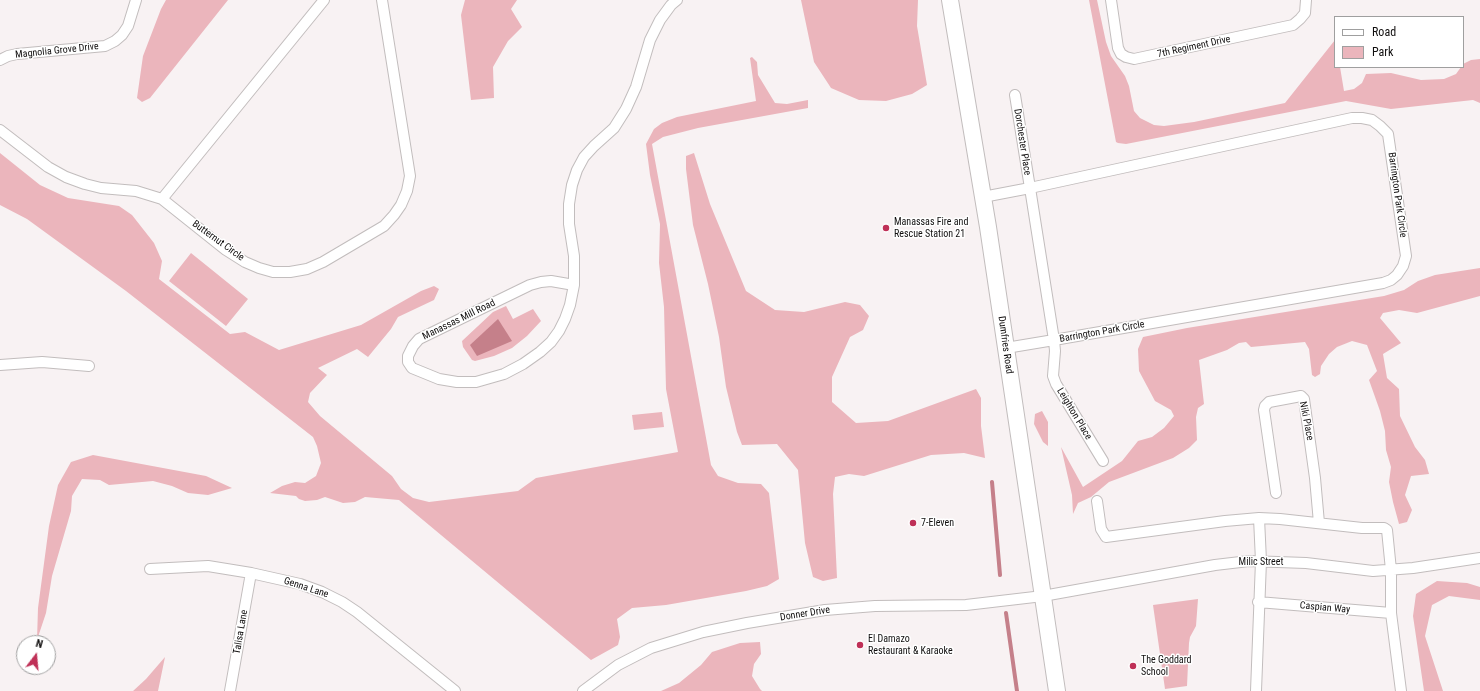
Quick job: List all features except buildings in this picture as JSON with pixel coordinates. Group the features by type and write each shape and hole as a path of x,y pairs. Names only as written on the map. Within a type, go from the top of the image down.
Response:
{"main road":[{"name":"Dumfries Road","path":"950,0 983,197 1044,596 1057,691"}],"street":[{"name":"Magnolia Grove Drive","path":"0,60 17,54 105,46 115,41 122,35 128,26 136,0"},
{"path":"0,130 48,167 66,177 101,188 136,191 162,199 324,0"},
{"name":"Butternut Circle","path":"162,199 226,250 245,262 273,272 290,272 307,269 323,262 384,226 401,205 407,191 410,176 382,0"},
{"name":"Manassas Mill Road","path":"574,285 551,281 530,284 419,339 413,346 408,356 408,362 412,368 439,379 457,382 476,382 504,374 523,364 551,342 565,319 570,305 574,285 574,256 569,224 569,204 572,185 577,170 584,157 614,128 626,109 636,87 650,40 660,20 671,5 677,0"},
{"name":"7th Regiment Drive","path":"1111,0 1118,48 1121,54 1126,58 1134,59 1293,25 1305,12 1306,0"},
{"name":"Dorchester Place","path":"1015,95 1030,188"},
{"name":"Barrington Park Circle","path":"983,197 1352,118 1372,120 1380,126 1388,136 1406,256 1400,270 1391,280 1006,348"},
{"name":"Barrington Park Circle","path":"1030,188 1054,340"},
{"name":"Leighton Place","path":"1054,340 1055,351 1053,369 1056,384 1103,461"},
{"path":"0,365 42,362 89,366"},
{"name":"Niki Place","path":"1276,493 1264,410 1265,406 1269,402 1300,396 1304,399 1316,478 1319,523"},
{"path":"1097,501 1101,529 1106,537 1225,521 1259,518 1362,528 1384,528 1387,530 1391,570 1391,613 1401,691"},
{"path":"1256,691 1258,602 1261,561 1259,518"},
{"name":"Milic Street","path":"1044,596 1220,564 1261,561 1306,563 1358,570 1391,570 1480,558"},
{"name":"Genna Lane","path":"150,569 208,566 251,573 300,584 322,592 342,602 357,612 455,691"},
{"name":"Talisa Lane","path":"230,691 251,573"},
{"name":"Donner Drive","path":"583,691 618,665 651,648 703,632 825,610 875,606 966,605 1044,596"},
{"name":"Caspian Way","path":"1258,602 1391,613"}],"green space":[{"path":"166,0 228,0 150,98 142,102 137,98 143,56 161,9"},
{"path":"465,0 517,0 511,9 522,27 508,41 493,67 494,98 471,100 461,15"},
{"path":"801,0 918,0 917,26 927,85 912,94 886,101 859,100 831,88 814,62"},
{"path":"1089,0 1097,0 1106,42 1111,56 1125,76 1129,86 1134,111 1140,118 1154,125 1164,126 1194,122 1285,103 1334,41 1334,68 1340,68 1344,91 1354,89 1362,83 1366,74 1391,73 1421,80 1444,79 1456,74 1460,68 1464,68 1464,64 1471,60 1480,59 1480,103 1473,100 1391,109 1346,101 1126,144 1116,142"},
{"path":"752,57 757,62 758,75 775,103 787,104 808,100 808,108 698,128 663,137 652,144 711,465 718,476 738,483 761,484 769,493 779,579 767,586 746,591 666,605 632,608 617,619 620,637 618,645 591,660 399,500 365,497 355,502 343,503 325,497 317,500 305,501 296,496 270,493 282,486 295,482 305,483 316,476 321,463 313,437 126,291 27,219 0,205 0,153 40,185 68,198 119,206 132,215 154,243 162,261 159,279 230,334 245,332 279,350 361,325 421,291 434,286 439,289 434,300 398,317 391,329 368,357 357,349 318,368 327,375 310,393 308,402 320,416 392,476 401,489 413,498 429,502 518,491 536,478 678,452 666,389 664,307 659,263 660,224 650,175 646,144 654,129 662,123 677,117 756,101 750,58"},
{"path":"694,153 710,204 746,291 775,310 804,312 845,302 860,305 869,316 863,330 850,337 832,377 832,402 856,423 888,421 976,389 981,398 981,426 985,458 964,453 931,455 864,476 849,474 835,477 833,494 837,578 823,581 813,577 805,543 798,470 777,444 742,445 737,432 726,387 719,337 708,284 693,225 686,169 686,156"},
{"path":"191,253 248,299 226,326 169,281"},
{"path":"1480,268 1480,296 1417,313 1399,310 1383,313 1380,318 1401,343 1383,354 1387,378 1399,389 1400,416 1415,447 1425,460 1429,474 1411,476 1405,495 1412,510 1407,522 1399,524 1389,482 1391,467 1386,450 1385,431 1380,411 1369,380 1377,371 1367,345 1352,341 1337,347 1329,354 1321,366 1320,374 1315,377 1312,375 1309,349 1305,342 1251,347 1246,342 1239,343 1227,350 1199,360 1204,404 1198,408 1196,417 1197,440 1189,448 1173,458 1109,482 1091,497 1078,503 1073,514 1072,495 1061,447 1083,487 1122,461 1138,441 1152,437 1164,428 1174,416 1171,410 1155,401 1139,371 1138,349 1143,337 1187,328 1384,296 1404,290 1418,281 1435,275"},
{"path":"506,306 513,319 533,309 541,321 527,336 512,348 494,356 475,361 472,360 463,347 462,341 493,312"},
{"path":"1042,411 1048,422 1048,446 1043,442 1034,424 1035,414"},
{"path":"662,412 664,427 634,430 632,415"},
{"path":"93,455 206,476 232,488 208,495 188,493 172,486 153,481 109,485 100,480 82,479 72,496 71,511 52,576 46,613 39,635 37,635 38,608 49,526 58,485 71,462"},
{"path":"1437,581 1467,583 1480,587 1480,600 1449,596 1432,605 1425,636 1443,691 1424,691 1413,616 1416,594"},
{"path":"1198,599 1196,626 1190,637 1189,643 1187,686 1165,689 1153,605"},
{"path":"760,642 761,654 754,664 752,676 762,691 661,691 679,683 701,665 712,652 740,643"},
{"path":"165,657 158,691 133,691 146,679"}],"shaded area":[{"path":"498,319 512,341 477,356 470,345"}],"waterway":[{"path":"992,482 1000,575"},
{"path":"1006,613 1017,691"}],"place":[{"name":"Manassas Fire and Rescue Station 21","path":"886,228"},
{"name":"7-Eleven","path":"913,523"},
{"name":"El Damazo Restaurant & Karaoke","path":"860,645"},
{"name":"The Goddard School","path":"1133,666"}]}
